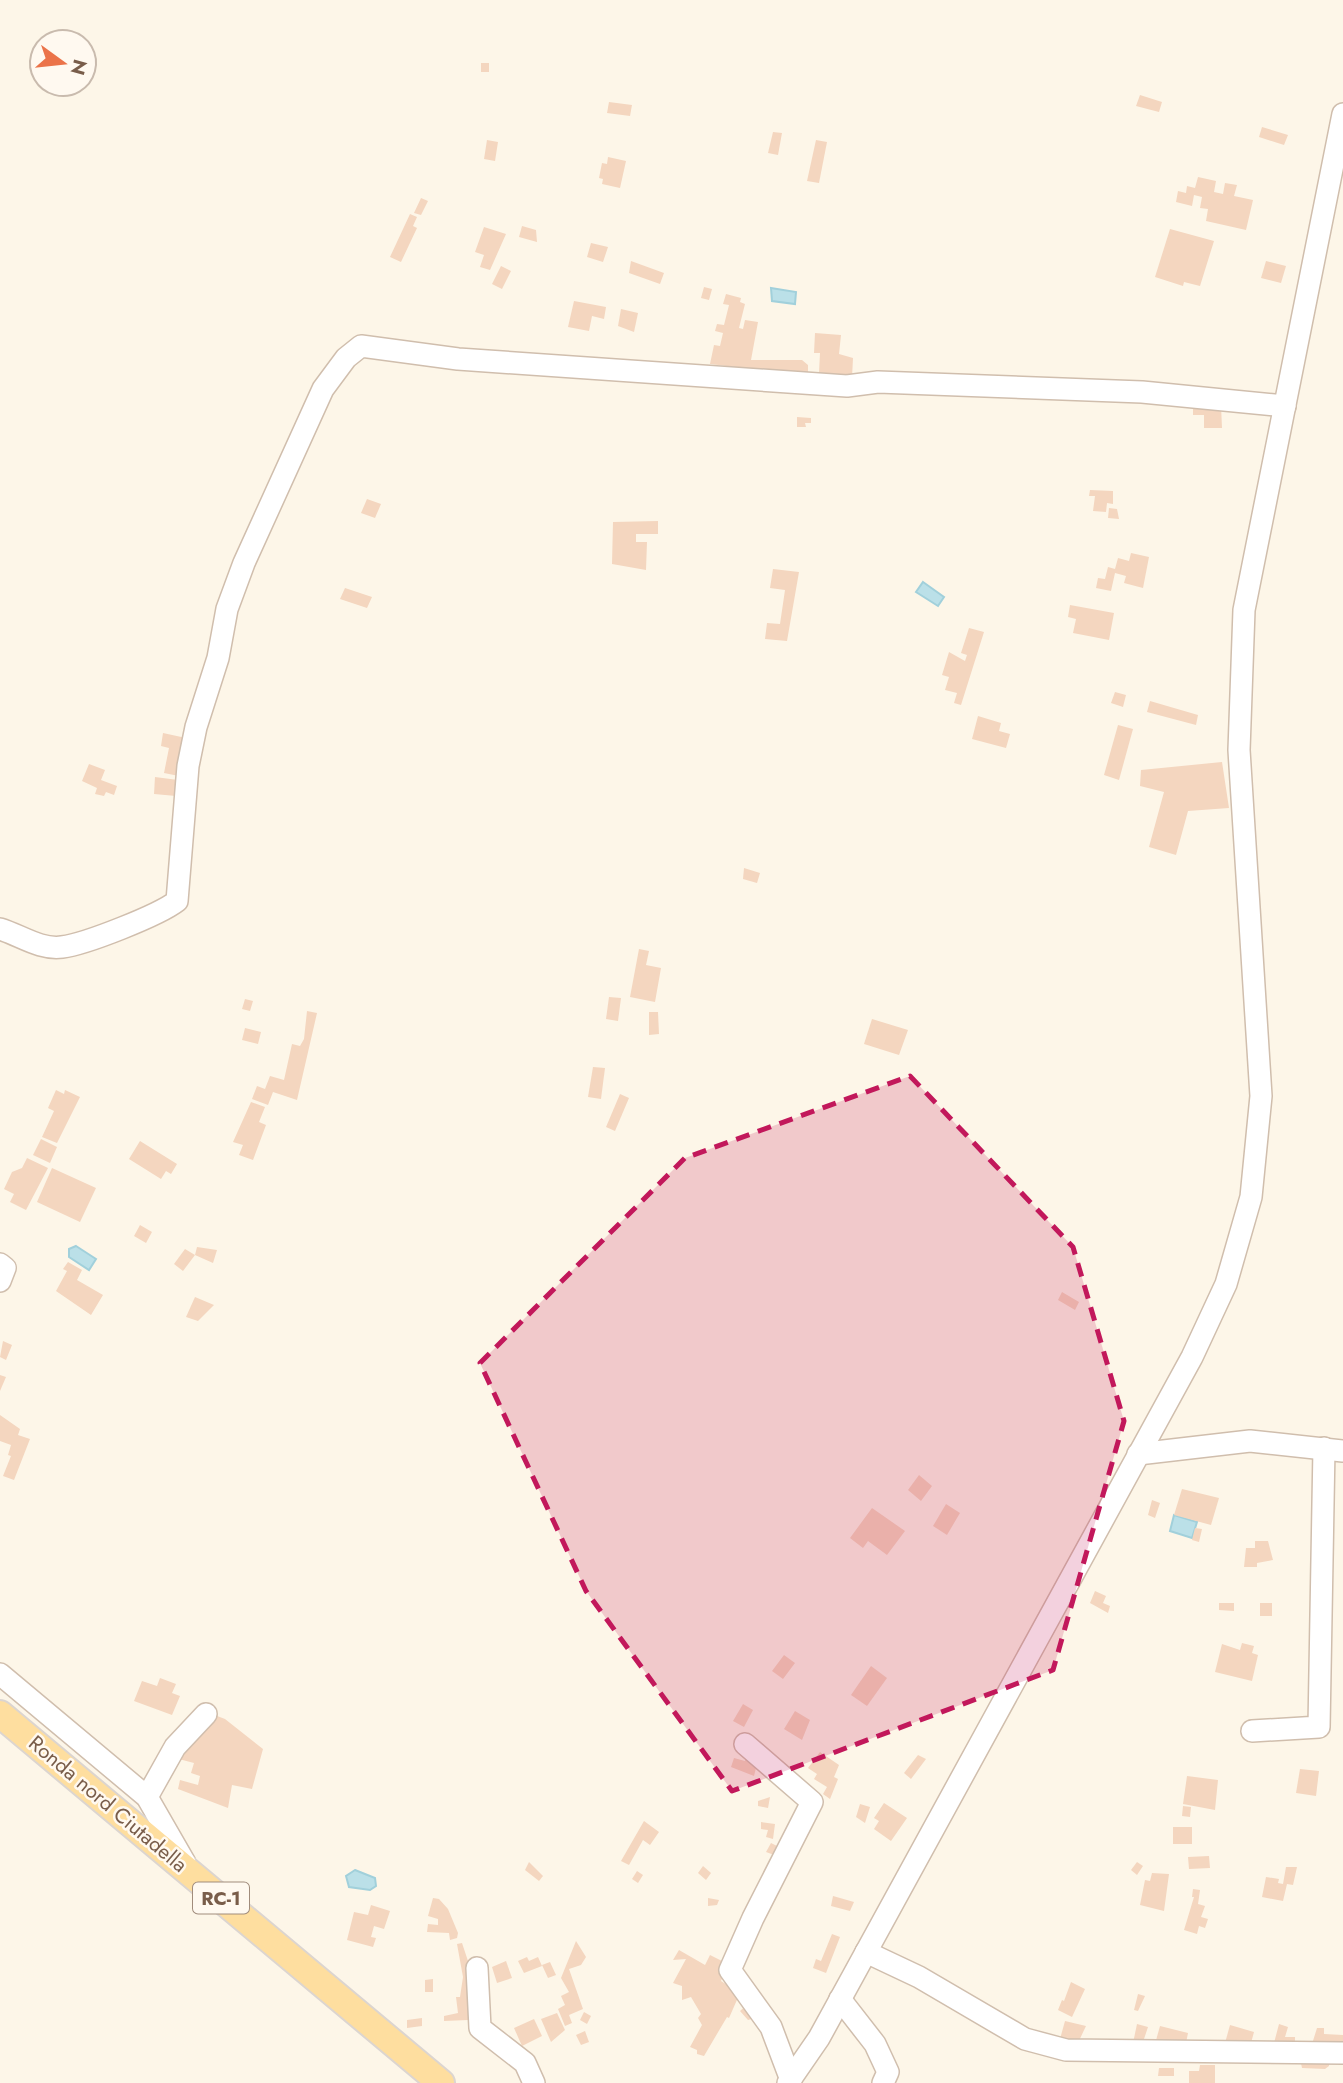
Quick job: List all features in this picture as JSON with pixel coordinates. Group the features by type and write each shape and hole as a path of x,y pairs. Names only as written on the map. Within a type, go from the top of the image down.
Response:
{"main road":[{"name":"Ronda nord Ciutadella","path":"0,1714 441,2083"}],"street":[{"path":"789,2081 840,2000 1192,1357 1226,1284 1251,1197 1261,1096 1239,750 1244,622 1343,114"},
{"path":"0,929 35,944 62,947 163,912 177,901 188,766 196,727 218,658 227,609 244,562 323,389 346,358 360,346 458,359 847,386 878,382 1142,392 1285,406"},
{"path":"0,1264 5,1268 0,1281"},
{"path":"1138,1454 1250,1441 1334,1449 1319,1727 1252,1731"},
{"path":"0,1674 146,1797 191,1874"},
{"path":"146,1797 176,1747 206,1714"},
{"path":"745,1744 812,1802 753,1918 730,1970 771,2027 789,2081"},
{"path":"88,1787 146,1797"},
{"path":"866,1952 919,1977 1025,2039 1066,2050 1343,2053"},
{"path":"477,1968 481,2028 525,2063 534,2083"},
{"path":"840,2000 875,2044 888,2072 883,2083"}],"highlighted area":[{"path":"910,1076 1073,1247 1124,1421 1053,1670 732,1791 586,1591 480,1363 685,1158"}],"water":[{"path":"771,288 796,292 795,304 772,301"},
{"path":"923,582 944,597 938,606 916,592"},
{"path":"76,1246 96,1259 89,1270 69,1257 69,1249"},
{"path":"1174,1515 1197,1522 1192,1538 1170,1531"},
{"path":"355,1870 375,1878 376,1886 370,1890 349,1887 346,1876"}],"building":[{"path":"481,63 489,63 489,72 481,72"},
{"path":"1140,95 1162,102 1159,112 1136,106"},
{"path":"609,102 632,105 630,116 607,113"},
{"path":"1262,127 1288,135 1284,145 1259,137"},
{"path":"773,132 782,133 778,155 768,153"},
{"path":"487,140 498,142 495,161 484,159"},
{"path":"816,140 827,142 819,183 807,181"},
{"path":"608,157 626,161 620,188 602,184 603,179 599,178 602,163 607,164"},
{"path":"1198,177 1216,181 1214,192 1223,194 1225,183 1237,185 1234,196 1253,200 1246,230 1206,221 1208,209 1200,208 1202,197 1194,195 1192,206 1176,202 1178,191 1186,193 1187,186 1195,188"},
{"path":"421,198 428,201 421,215 414,213"},
{"path":"410,214 417,217 413,226 417,228 401,262 390,257"},
{"path":"522,226 536,230 537,242 519,237"},
{"path":"484,227 506,234 490,270 480,267 484,255 475,252"},
{"path":"1170,229 1214,241 1200,286 1184,282 1183,286 1155,277"},
{"path":"591,243 608,247 603,262 587,257"},
{"path":"631,261 664,273 660,284 629,273"},
{"path":"1266,261 1286,266 1281,283 1261,278"},
{"path":"501,266 511,271 502,289 492,284"},
{"path":"704,287 712,289 709,300 701,298"},
{"path":"726,294 741,298 740,302 745,304 739,328 743,329 745,320 758,322 751,360 802,360 808,365 808,376 710,364 714,345 720,346 723,333 715,331 717,324 724,325 729,305 723,304"},
{"path":"574,301 606,307 604,319 592,316 589,331 568,327"},
{"path":"621,309 638,313 634,332 618,326"},
{"path":"815,333 841,335 839,354 853,358 852,378 828,377 828,373 819,373 820,353 814,353"},
{"path":"1193,405 1221,405 1222,428 1204,428 1204,415 1193,415"},
{"path":"797,417 811,418 811,423 805,423 806,427 797,427"},
{"path":"1090,490 1113,491 1113,504 1107,503 1106,512 1093,511 1095,496 1089,496"},
{"path":"367,499 381,504 375,518 361,513"},
{"path":"1109,508 1117,509 1119,519 1108,518"},
{"path":"658,521 658,534 636,534 636,542 647,542 646,570 612,564 613,522"},
{"path":"1131,553 1149,557 1143,588 1124,583 1126,576 1115,573 1111,591 1096,588 1098,578 1105,579 1108,567 1115,569 1118,558 1129,561"},
{"path":"773,569 799,572 787,641 765,639 767,623 780,624 785,590 770,588"},
{"path":"345,588 372,597 367,608 340,599"},
{"path":"1070,605 1114,613 1109,640 1073,633 1076,619 1068,617"},
{"path":"969,628 984,632 961,705 954,703 957,693 945,690 949,677 942,675 949,652 965,661 967,655 961,653"},
{"path":"1115,692 1126,695 1123,707 1111,703"},
{"path":"1150,701 1198,715 1196,725 1147,712"},
{"path":"978,716 1001,723 999,731 1010,734 1006,748 972,739"},
{"path":"1118,725 1133,729 1119,780 1104,775"},
{"path":"163,733 186,738 179,776 164,773 169,748 161,746"},
{"path":"1222,762 1229,808 1188,811 1176,855 1149,847 1164,792 1140,786 1141,770"},
{"path":"89,764 105,770 101,780 117,786 114,795 106,792 104,796 95,794 97,788 82,781"},
{"path":"155,777 178,780 176,796 154,794"},
{"path":"744,868 760,873 757,883 743,879"},
{"path":"639,949 649,951 646,965 661,968 655,1002 630,997"},
{"path":"609,997 621,998 618,1021 606,1019"},
{"path":"245,999 253,1001 250,1011 242,1009"},
{"path":"307,1011 317,1013 297,1100 273,1092 268,1105 252,1099 257,1086 265,1089 270,1076 284,1080 292,1044 300,1046 304,1039"},
{"path":"649,1012 658,1012 659,1034 649,1035"},
{"path":"872,1019 908,1030 899,1055 864,1044"},
{"path":"245,1028 261,1032 258,1044 242,1040"},
{"path":"593,1067 605,1068 601,1099 588,1097"},
{"path":"56,1090 64,1094 65,1090 80,1097 57,1143 42,1137 54,1111 48,1108"},
{"path":"620,1094 629,1098 615,1131 606,1127"},
{"path":"251,1102 265,1107 259,1122 266,1125 253,1160 239,1155 243,1145 233,1142"},
{"path":"41,1139 57,1147 50,1163 33,1155"},
{"path":"140,1141 177,1164 171,1174 166,1171 161,1179 129,1159"},
{"path":"27,1158 48,1168 26,1210 10,1202 14,1194 4,1189 12,1172 22,1168"},
{"path":"52,1168 96,1188 80,1222 37,1202"},
{"path":"140,1225 152,1232 146,1243 134,1236"},
{"path":"197,1247 217,1250 213,1263 195,1255"},
{"path":"185,1249 195,1255 183,1271 174,1264"},
{"path":"68,1262 82,1270 77,1280 103,1295 91,1315 56,1291 67,1271 63,1269"},
{"path":"1062,1292 1079,1302 1075,1310 1058,1300"},
{"path":"195,1297 214,1305 198,1321 186,1317"},
{"path":"3,1341 12,1345 6,1360 0,1357"},
{"path":"0,1375 6,1377 0,1391"},
{"path":"0,1415 20,1429 18,1435 30,1439 14,1480 3,1476 11,1456 8,1455 11,1445 0,1441"},
{"path":"919,1475 932,1486 921,1501 908,1490"},
{"path":"1182,1489 1219,1498 1211,1525 1174,1515"},
{"path":"1152,1500 1160,1503 1155,1518 1148,1515"},
{"path":"946,1504 960,1513 947,1535 933,1526"},
{"path":"872,1508 905,1531 887,1555 868,1541 863,1548 850,1538"},
{"path":"1195,1528 1202,1529 1199,1542 1192,1540"},
{"path":"1255,1541 1268,1541 1273,1560 1257,1563 1257,1567 1244,1567 1246,1548 1255,1548"},
{"path":"1095,1591 1106,1596 1103,1603 1110,1606 1108,1613 1090,1603"},
{"path":"1219,1603 1234,1603 1234,1611 1219,1610"},
{"path":"1260,1603 1272,1603 1272,1616 1260,1616"},
{"path":"1242,1643 1254,1646 1252,1653 1258,1655 1252,1681 1215,1672 1222,1644 1240,1650"},
{"path":"784,1655 795,1663 783,1679 772,1671"},
{"path":"871,1666 887,1678 867,1706 851,1695"},
{"path":"160,1678 176,1684 172,1693 180,1696 172,1715 134,1701 142,1681 157,1686"},
{"path":"743,1704 753,1710 744,1727 733,1721"},
{"path":"795,1711 810,1720 802,1740 784,1729"},
{"path":"212,1714 225,1719 263,1749 252,1789 232,1785 228,1808 178,1789 180,1780 198,1785 200,1776 191,1773 194,1763 175,1758"},
{"path":"820,1752 839,1765 834,1777 838,1779 830,1799 823,1794 827,1787 814,1779 817,1774 808,1768"},
{"path":"918,1755 926,1759 911,1779 904,1773"},
{"path":"746,1757 758,1760 754,1776 731,1767 734,1758 745,1761"},
{"path":"1300,1769 1319,1771 1316,1796 1296,1793"},
{"path":"1187,1776 1218,1780 1215,1810 1183,1804"},
{"path":"770,1797 768,1808 758,1806 758,1801"},
{"path":"884,1803 907,1818 891,1841 874,1829 879,1821 874,1818"},
{"path":"860,1804 870,1807 865,1823 856,1817"},
{"path":"1183,1806 1191,1807 1190,1817 1182,1816"},
{"path":"644,1821 659,1832 650,1845 643,1840 629,1865 621,1861"},
{"path":"761,1822 775,1824 773,1839 766,1837 768,1830 761,1829"},
{"path":"1173,1827 1192,1827 1192,1844 1173,1844"},
{"path":"771,1843 781,1848 777,1856 766,1852"},
{"path":"1209,1856 1210,1868 1189,1869 1188,1857"},
{"path":"529,1862 543,1876 539,1881 525,1870"},
{"path":"1137,1862 1143,1866 1137,1875 1131,1870"},
{"path":"703,1866 711,1873 706,1880 698,1873"},
{"path":"1286,1867 1297,1867 1293,1885 1287,1884 1283,1901 1262,1897 1266,1877 1279,1879 1278,1883 1283,1884"},
{"path":"637,1871 643,1875 638,1883 632,1879"},
{"path":"1152,1873 1169,1874 1164,1911 1140,1905 1145,1880 1150,1881"},
{"path":"1193,1889 1200,1890 1198,1904 1205,1906 1201,1917 1208,1919 1205,1928 1199,1926 1197,1934 1184,1930 1194,1897"},
{"path":"833,1896 854,1902 850,1911 831,1906"},
{"path":"433,1898 439,1899 448,1909 458,1933 457,1938 450,1940 449,1933 427,1932 428,1924 438,1925 438,1919 428,1916"},
{"path":"708,1898 719,1900 717,1905 708,1906"},
{"path":"371,1905 390,1911 384,1929 374,1926 371,1937 376,1938 373,1947 347,1940 354,1912 368,1915"},
{"path":"832,1934 840,1937 826,1973 813,1968 816,1959 821,1961"},
{"path":"576,1941 586,1957 581,1965 569,1969 583,2009 569,2015 572,2023 565,2026 558,2009 565,2005 561,1996 569,1992 561,1978"},
{"path":"462,1943 474,1979 468,2020 444,2021 444,2016 458,2013 456,1997 460,1997 463,1977 457,1944"},
{"path":"679,1950 705,1965 710,1955 728,1964 721,1981 740,1993 729,2018 727,2017 704,2056 697,2054 697,2050 690,2047 702,2025 698,2018 701,2014 691,1997 682,2000 682,1986 673,1983 686,1959 673,1960"},
{"path":"527,1957 529,1961 538,1957 542,1966 524,1973 518,1961"},
{"path":"506,1961 512,1978 497,1983 492,1967"},
{"path":"550,1962 556,1975 548,1978 542,1965"},
{"path":"433,1979 433,1992 425,1992 425,1980"},
{"path":"1071,1982 1085,1989 1072,2017 1058,2010"},
{"path":"1138,1994 1145,1996 1138,2011 1134,2010"},
{"path":"750,2002 772,2039 765,2043 755,2018 748,2020 740,2011"},
{"path":"584,2012 591,2016 587,2024 580,2020"},
{"path":"557,2013 565,2030 551,2042 541,2019"},
{"path":"422,2018 422,2026 407,2028 407,2020"},
{"path":"534,2019 542,2036 522,2046 514,2028"},
{"path":"1065,2021 1086,2026 1077,2045 1060,2039"},
{"path":"1137,2024 1148,2027 1143,2042 1133,2043"},
{"path":"1279,2024 1288,2027 1285,2037 1295,2037 1295,2043 1274,2043"},
{"path":"1230,2025 1254,2032 1251,2043 1225,2043"},
{"path":"1160,2026 1188,2033 1186,2043 1155,2044"},
{"path":"1317,2028 1324,2028 1324,2034 1343,2035 1343,2044 1312,2044"},
{"path":"585,2031 589,2042 581,2045 576,2035"},
{"path":"1299,2054 1329,2054 1329,2066 1325,2069 1302,2068"},
{"path":"1200,2065 1215,2065 1215,2083 1189,2083 1189,2071 1199,2071"},
{"path":"1159,2068 1174,2068 1174,2076 1158,2076"}]}
